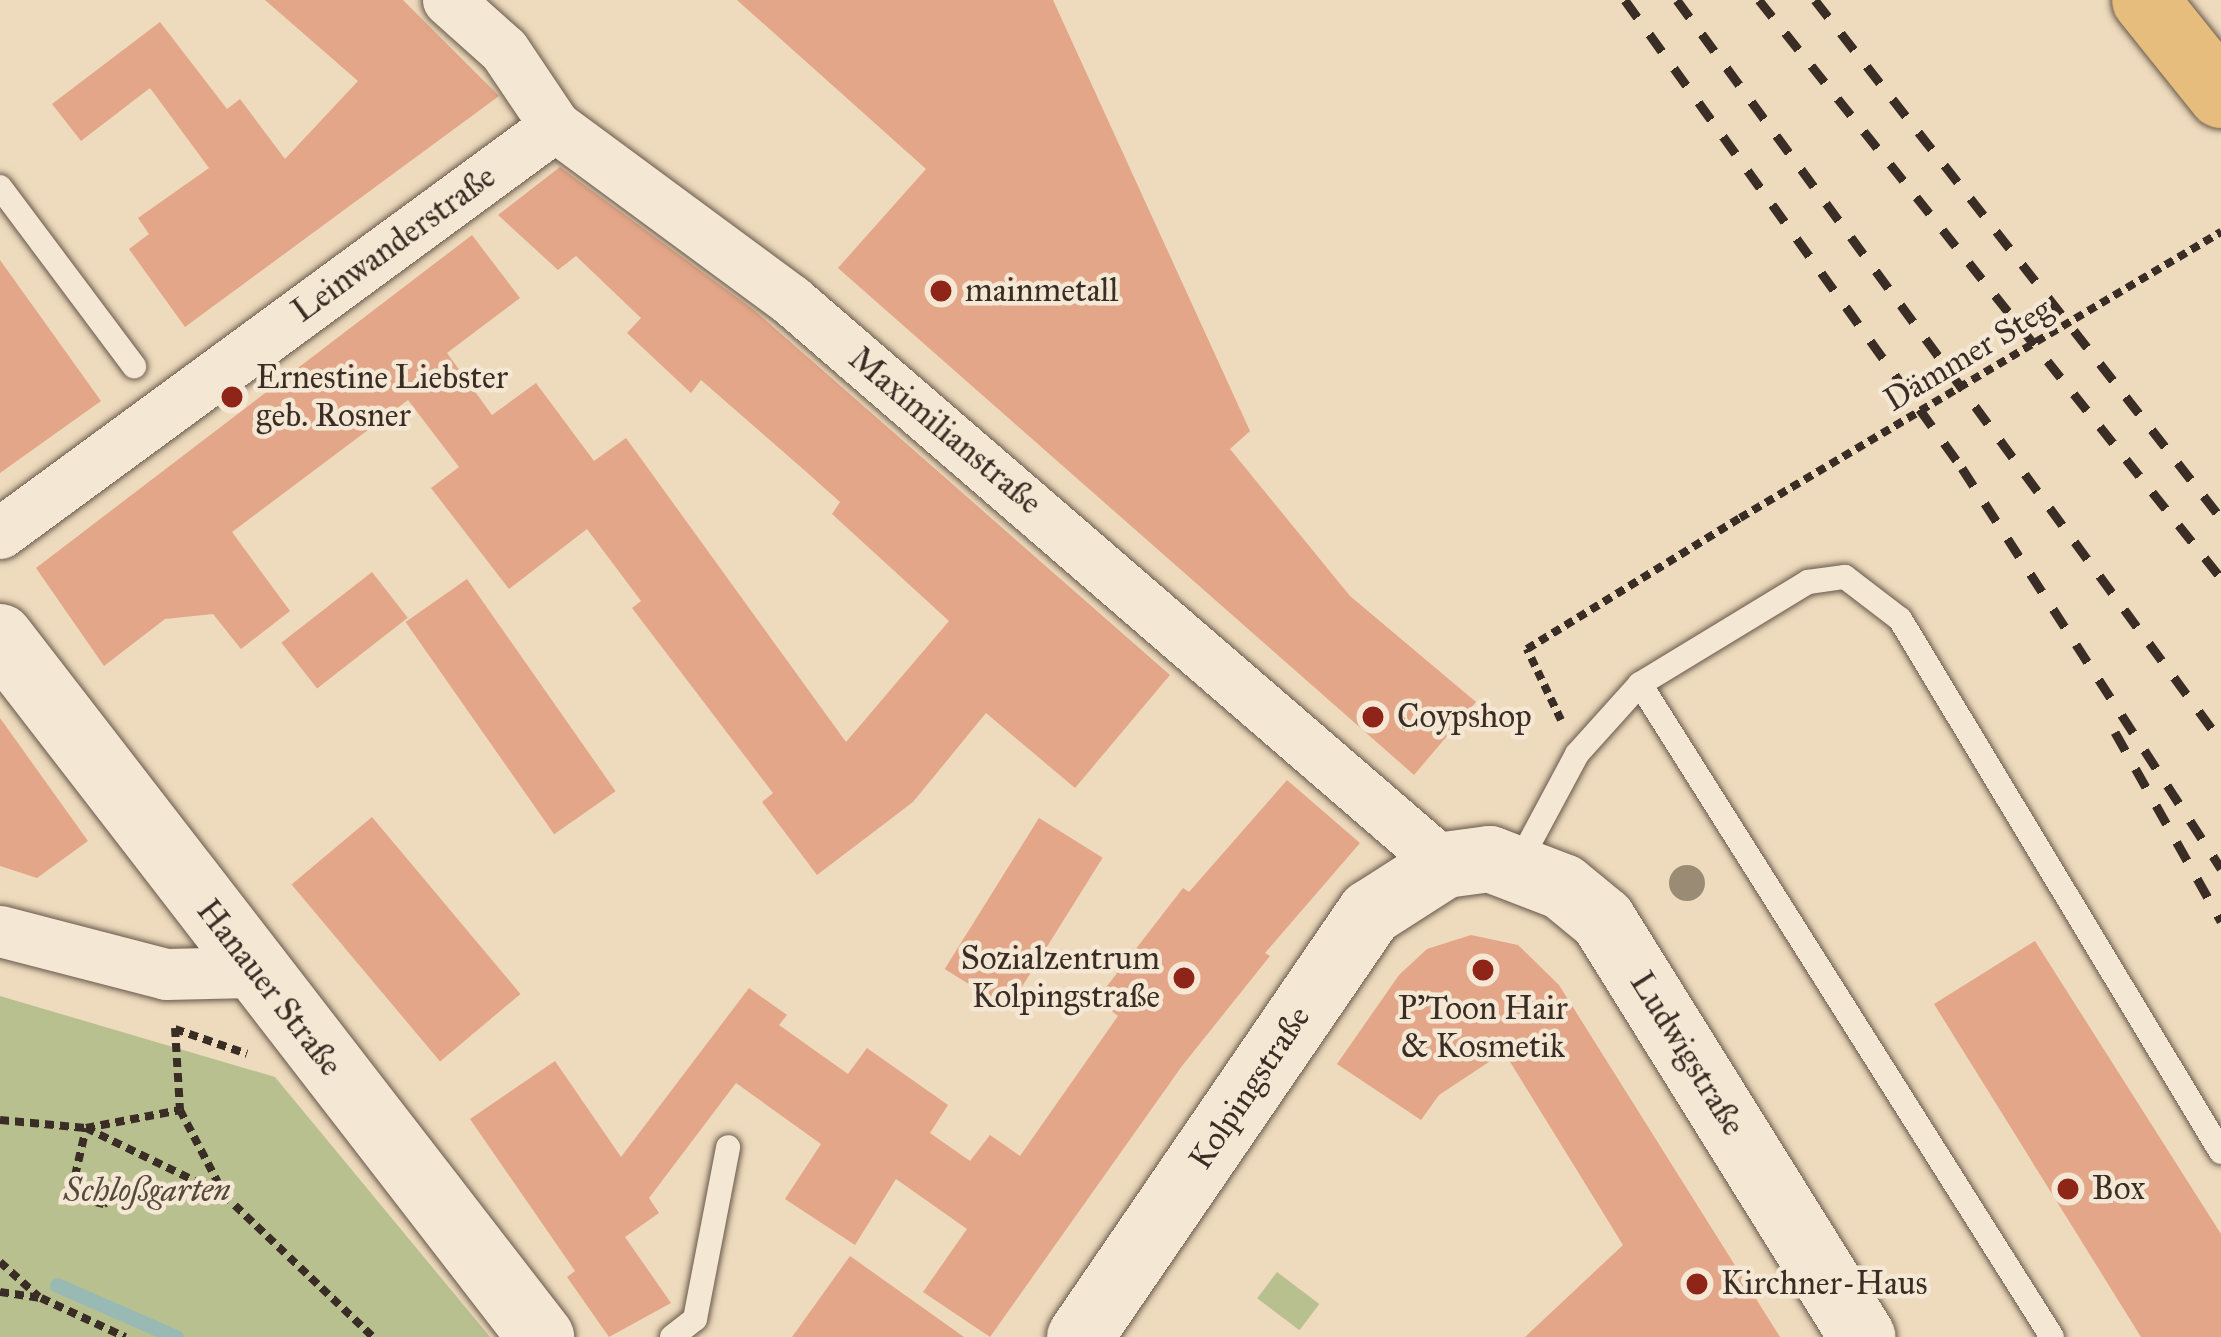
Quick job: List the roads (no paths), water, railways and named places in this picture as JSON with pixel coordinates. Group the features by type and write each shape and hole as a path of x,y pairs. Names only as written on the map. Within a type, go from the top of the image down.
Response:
{"main road":[{"path":"2145,0 2221,95"}],"street":[{"name":"Maximilianstraße","path":"448,0 504,50 555,126 791,300 1445,865"},
{"name":"Leinwanderstraße","path":"0,533 555,126"},
{"name":"Hanauer Straße","path":"0,637 541,1337"},
{"name":"Ludwigstraße","path":"1445,865 1490,859 1516,868 1563,887 1603,920 1863,1337"},
{"name":"Kolpingstraße","path":"1080,1337 1370,913 1445,865"},
{"path":"0,931 166,974 255,972"}],"lane":[{"path":"0,187 134,366"},
{"path":"1516,868 1577,754 1640,684 1808,582 1844,577 1875,594 1900,620 2221,1152"},
{"path":"1640,684 2052,1337"},
{"path":"672,1337 695,1319 728,1147"}],"waterway":[{"path":"57,1285 176,1337"}],"railway":[{"path":"1625,0 1962,468 2221,868"},
{"path":"1677,0 2221,741"},
{"path":"1759,0 2221,578"},
{"path":"1815,0 2221,518"},
{"path":"2115,732 2221,921"}],"place":[{"name":"mainmetall","path":"941,291"},
{"name":"Ernestine Liebster geb. Rosner","path":"232,397"},
{"name":"Coypshop","path":"1373,717"},
{"name":"P'Toon Hair & Kosmetik","path":"1483,970"},
{"name":"Sozialzentrum Kolpingstraße","path":"1184,978"},
{"name":"Box","path":"2068,1189"},
{"name":"Kirchner-Haus","path":"1697,1284"}],"park label":[{"name":"Schloßgarten","path":"147,1191"}]}
